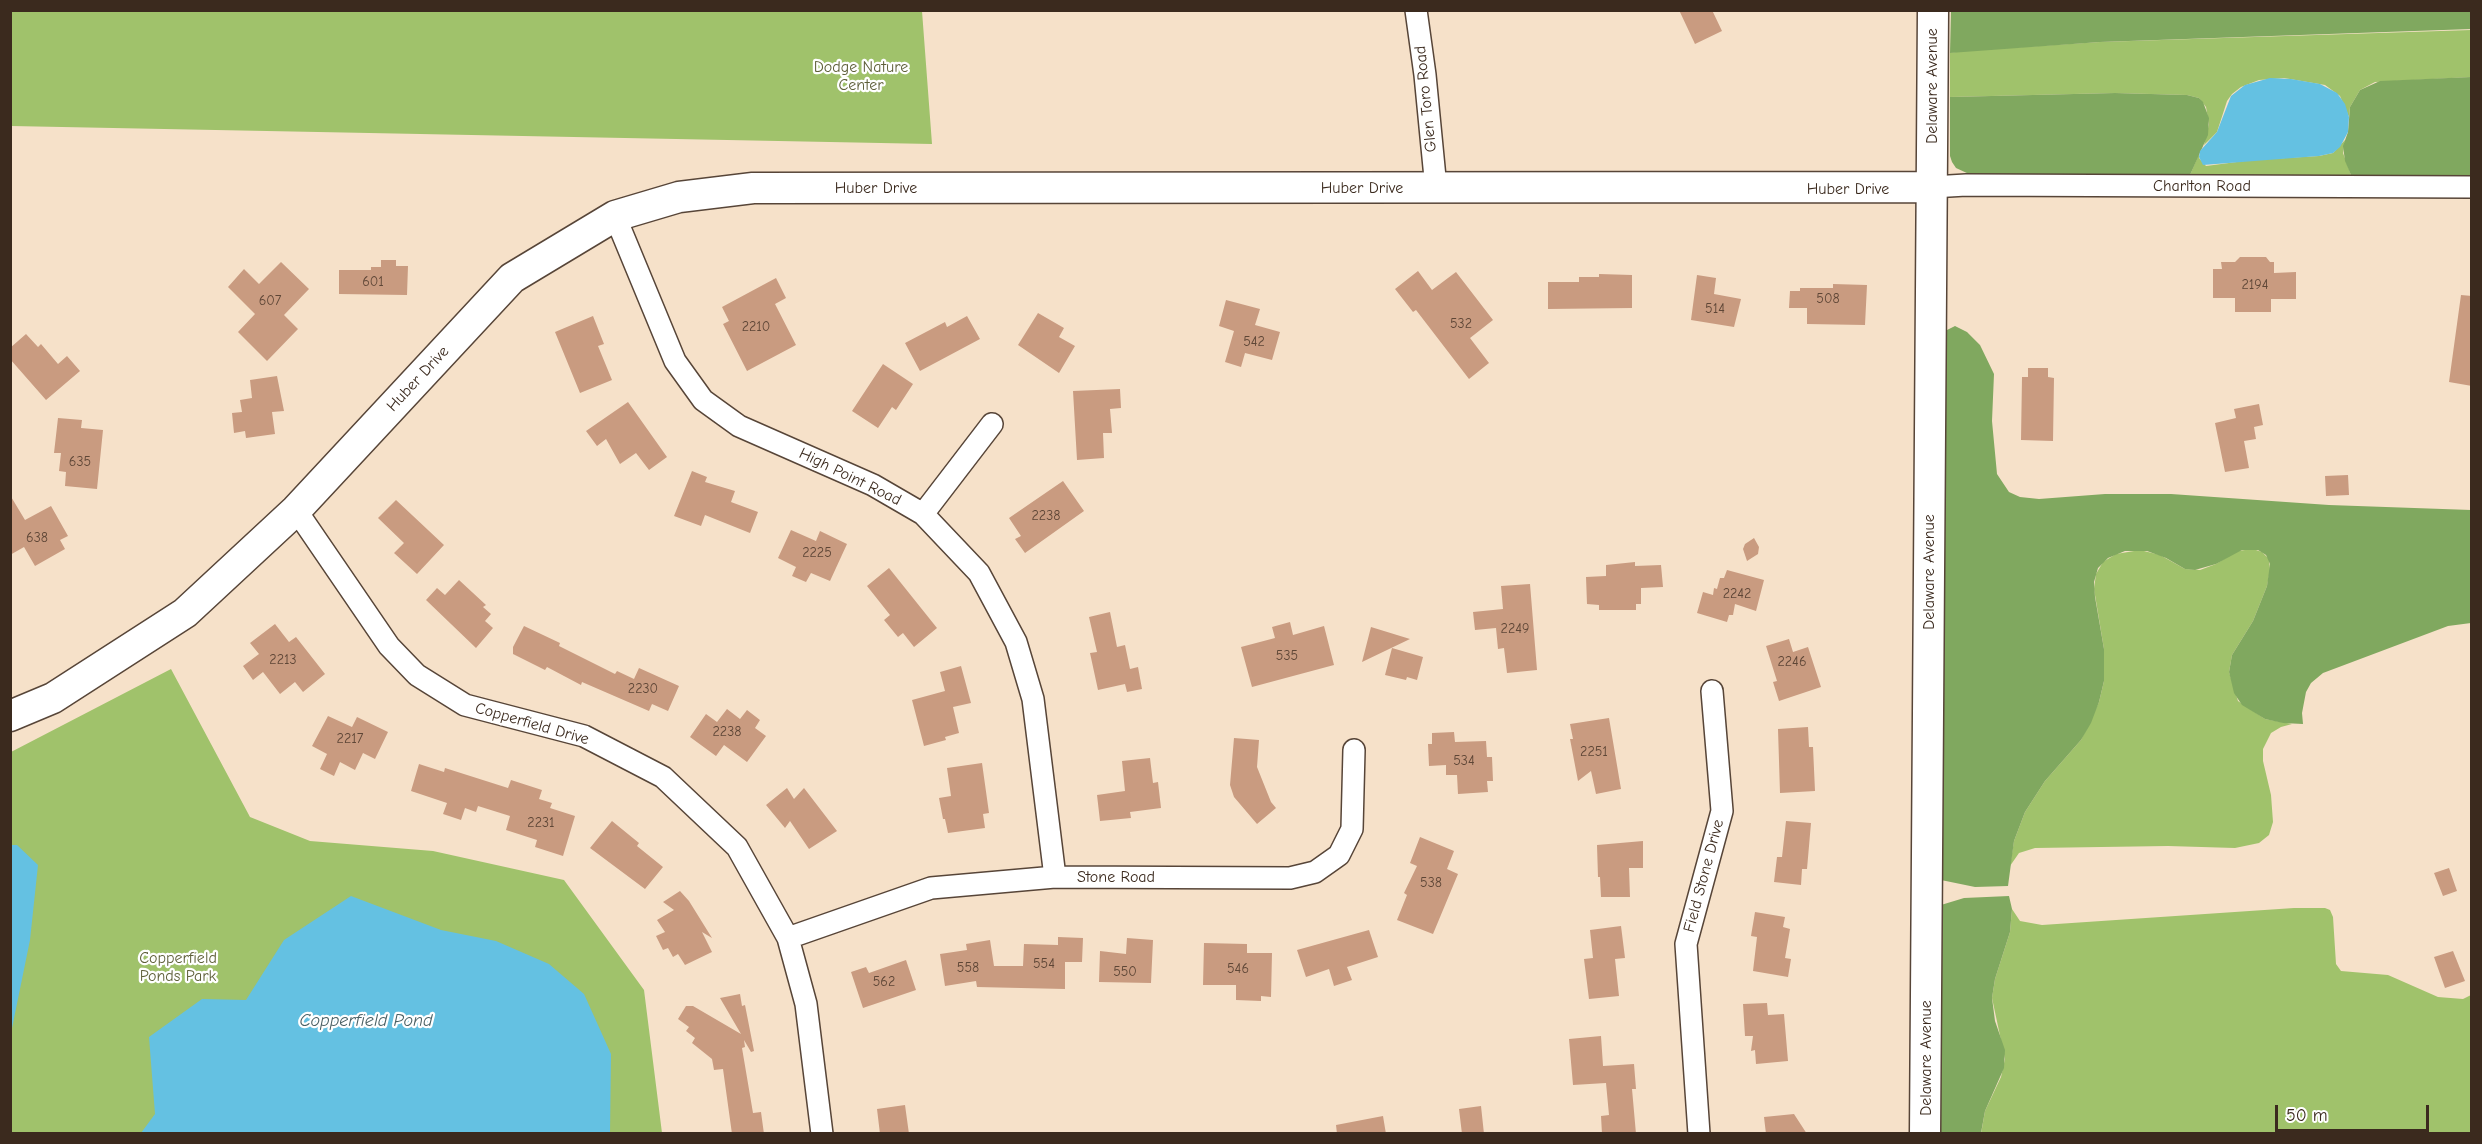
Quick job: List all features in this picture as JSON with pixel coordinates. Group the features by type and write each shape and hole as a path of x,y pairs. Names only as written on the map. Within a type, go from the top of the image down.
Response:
{"street":[{"name":"Glen Toro Road","path":"1416,10 1436,188"},
{"name":"Delaware Avenue","path":"1925,1134 1933,10"},
{"name":"Charlton Road","path":"1932,187 1966,185 2472,187"},
{"name":"Huber Drive","path":"10,716 53,698 184,613 296,510 512,278 615,216 679,197 753,188 1932,187"},
{"name":"High Point Road","path":"615,216 675,362 704,400 739,426 873,485 922,514 979,573 1016,642 1033,699 1055,877"},
{"path":"922,514 992,424"},
{"name":"Copperfield Drive","path":"296,510 389,646 417,675 465,705 584,735 663,777 737,847 788,938 806,1004 822,1134"},
{"name":"Field Stone Drive","path":"1700,1134 1686,944 1722,811 1712,691"},
{"name":"Stone Road","path":"788,938 931,888 1055,877 1290,878 1315,872 1339,855 1352,829 1354,750"}],"green space":[{"path":"2471,10 2472,29 2100,42 1950,53 1951,11"},
{"name":"Dodge Nature Center","path":"11,11 922,11 932,144 11,126"},
{"path":"2471,30 2471,77 2375,82 2360,90 2350,107 2349,117 2340,96 2325,85 2284,78 2259,80 2241,87 2232,94 2227,101 2217,132 2204,145 2209,124 2206,107 2199,98 2187,95 2115,93 1950,97 1950,53 1962,51 2100,42"},
{"path":"2471,77 2471,175 2351,175 2345,161 2343,146 2348,132 2350,107 2360,90 2380,81"},
{"path":"2115,93 2187,95 2199,98 2203,102 2209,118 2208,135 2190,175 1969,174 1956,168 1952,162 1950,156 1950,97"},
{"path":"2345,140 2343,153 2351,175 2190,175 2199,154 2199,158 2206,166 2252,160 2319,156 2333,153"},
{"path":"1955,326 1967,332 1980,345 1994,374 1992,421 1997,474 2009,492 2020,497 2039,499 2105,494 2171,494 2329,505 2471,510 2471,623 2448,626 2323,673 2311,683 2306,692 2302,713 2303,724 2283,723 2265,719 2242,705 2234,693 2229,672 2232,655 2253,621 2267,586 2270,564 2266,555 2258,550 2242,550 2216,564 2195,570 2185,569 2166,558 2147,551 2125,551 2108,558 2098,568 2094,582 2104,649 2104,681 2099,702 2081,740 2045,781 2025,812 2014,841 2008,886 1975,887 1941,880 1945,331"},
{"path":"2253,549 2262,552 2269,559 2270,570 2267,586 2253,621 2232,655 2229,672 2238,701 2265,719 2292,724 2271,733 2263,749 2273,822 2269,835 2259,843 2235,848 2168,846 2035,848 2019,853 2010,866 2014,841 2025,812 2045,781 2081,740 2099,702 2104,681 2104,649 2094,589 2096,574 2103,562 2116,554 2140,550 2160,555 2185,569 2200,570 2216,564 2237,551"},
{"name":"Copperfield Ponds Park","path":"171,669 250,817 310,841 433,851 564,880 644,990 662,1133 11,1134 11,752"},
{"path":"2009,896 2012,909 2010,932 1995,979 1992,998 1995,1021 2005,1050 2004,1068 1985,1111 1981,1133 1940,1134 1941,905 1964,898"},
{"path":"2294,908 2330,910 2333,917 2336,964 2341,971 2388,975 2438,997 2463,999 2471,995 2471,1133 1981,1134 1985,1111 2001,1077 2005,1059 1992,998 1995,979 2010,932 2012,909 2020,921 2042,925"}],"water":[{"path":"2270,78 2320,84 2337,93 2345,104 2349,117 2348,132 2340,147 2333,153 2319,156 2203,165 2199,157 2200,151 2217,132 2231,96 2245,85"},
{"path":"10,845 17,845 38,865 30,940 11,1033"},
{"name":"Copperfield Pond","path":"351,896 441,930 496,941 549,964 584,994 611,1054 610,1133 141,1133 155,1114 149,1037 202,999 246,1000 284,940"}],"building":[{"path":"1679,10 1712,10 1722,31 1695,44"},
{"path":"2240,257 2266,257 2270,262 2274,262 2274,273 2296,272 2296,299 2271,299 2271,312 2235,312 2235,298 2213,298 2213,269 2222,269 2221,262 2235,262"},
{"path":"381,260 396,260 396,266 408,266 407,295 339,294 339,270 371,270 371,267 381,267"},
{"path":"281,262 309,289 284,315 298,329 267,361 238,332 255,314 228,287 244,269 259,284"},
{"path":"1418,271 1432,290 1456,272 1493,320 1470,338 1489,363 1469,379 1416,310 1413,312 1395,289"},
{"path":"1599,274 1632,275 1632,308 1548,309 1548,282 1579,282 1579,277 1599,277"},
{"path":"1697,275 1716,278 1714,294 1741,299 1734,327 1691,320"},
{"path":"776,278 786,298 775,304 796,345 747,371 723,324 729,321 722,307"},
{"path":"1833,284 1867,285 1865,325 1807,324 1807,308 1789,308 1790,291 1800,291 1800,288 1833,288"},
{"path":"2461,295 2472,296 2472,386 2449,382"},
{"path":"1226,300 1260,309 1255,325 1280,332 1272,360 1245,353 1241,367 1225,362 1234,331 1219,326"},
{"path":"1038,313 1064,328 1059,337 1075,346 1059,373 1018,345"},
{"path":"593,316 604,344 598,346 612,380 580,393 555,332"},
{"path":"967,316 980,339 920,371 905,343 945,322 947,327"},
{"path":"26,334 38,347 41,344 58,364 67,356 80,371 46,400 10,359 10,348"},
{"path":"883,364 913,384 896,410 892,407 878,428 852,411"},
{"path":"2028,368 2048,368 2048,377 2054,378 2053,441 2021,440 2022,377 2028,377"},
{"path":"277,376 284,411 272,412 275,434 246,438 245,431 234,433 232,413 242,412 240,400 252,398 250,380"},
{"path":"1120,389 1121,408 1110,409 1112,433 1103,433 1104,458 1077,460 1073,391"},
{"path":"628,402 667,457 649,470 636,453 620,464 606,439 597,446 586,431"},
{"path":"2259,404 2263,425 2254,427 2256,439 2244,441 2249,468 2225,472 2215,423 2236,418 2234,409"},
{"path":"58,418 82,420 81,428 103,430 97,489 65,486 66,472 59,471 61,453 54,453"},
{"path":"692,471 707,477 705,482 735,491 731,502 758,512 750,533 705,515 701,526 674,516"},
{"path":"2348,475 2349,495 2326,496 2325,476"},
{"path":"1063,481 1084,511 1025,553 1015,539 1021,536 1009,518"},
{"path":"10,495 25,520 51,506 68,536 60,540 65,549 35,566 24,547 10,555"},
{"path":"396,500 444,545 417,574 394,553 404,543 378,518"},
{"path":"791,530 816,541 820,531 847,544 830,581 811,573 806,582 792,576 796,567 778,558"},
{"path":"1754,538 1759,547 1758,554 1747,561 1743,549 1745,544"},
{"path":"1635,562 1635,566 1661,565 1663,587 1641,588 1641,604 1636,604 1636,610 1599,610 1599,605 1587,604 1586,577 1606,576 1606,565"},
{"path":"889,568 937,628 914,647 903,633 898,637 884,620 890,615 867,586"},
{"path":"1727,570 1764,580 1756,611 1735,604 1733,615 1729,615 1727,622 1697,613 1703,592 1713,595 1714,588 1717,589 1720,578 1724,578"},
{"path":"459,580 486,605 483,607 491,614 485,621 493,628 476,648 426,600 437,588 445,595"},
{"path":"1530,584 1537,670 1507,673 1504,648 1498,649 1496,628 1475,630 1473,612 1503,609 1501,586"},
{"path":"1110,612 1117,647 1125,645 1130,669 1138,667 1142,689 1127,692 1125,684 1098,690 1090,653 1097,652 1089,617"},
{"path":"1290,622 1293,635 1324,626 1334,665 1252,687 1241,647 1275,638 1272,627"},
{"path":"275,624 289,642 296,637 325,674 303,692 295,682 280,694 263,672 253,680 243,666 259,654 250,643"},
{"path":"524,626 615,674 617,671 634,679 639,668 679,686 668,711 652,704 649,711 582,682 581,685 547,667 545,670 513,654 513,647"},
{"path":"1371,627 1410,639 1362,662"},
{"path":"1789,639 1793,652 1808,647 1821,687 1779,701 1773,682 1777,681 1766,646"},
{"path":"1392,648 1423,657 1417,680 1385,675"},
{"path":"961,666 971,703 953,707 959,733 945,737 946,740 924,746 912,700 945,691 940,672"},
{"path":"727,709 740,719 747,710 760,720 755,728 766,736 747,762 724,745 716,756 690,737 706,714 717,722"},
{"path":"328,716 352,727 357,717 388,732 375,759 363,753 355,770 340,762 334,776 320,769 327,754 312,746"},
{"path":"1609,718 1621,789 1596,794 1591,771 1578,781 1570,739 1573,739 1570,724"},
{"path":"1808,727 1809,747 1813,747 1815,791 1780,793 1778,729"},
{"path":"1454,732 1455,742 1486,741 1487,757 1492,757 1493,781 1487,781 1488,792 1458,794 1457,775 1446,775 1446,765 1429,766 1428,744 1432,744 1432,733"},
{"path":"1234,738 1259,740 1257,767 1271,802 1276,808 1257,824 1234,797 1230,785"},
{"path":"1150,758 1153,783 1158,782 1161,808 1130,812 1131,818 1100,821 1097,795 1125,791 1122,761"},
{"path":"982,763 989,813 983,814 985,828 948,833 939,798 951,796 947,768"},
{"path":"419,764 444,772 445,768 508,788 511,780 542,790 539,799 552,803 550,808 575,816 563,856 535,847 537,840 506,830 510,816 478,806 476,812 465,808 461,820 443,814 447,803 411,791"},
{"path":"787,788 794,799 804,788 837,831 809,849 790,821 785,828 766,805"},
{"path":"612,821 639,843 637,846 663,867 645,889 590,848"},
{"path":"1786,821 1811,823 1807,869 1802,869 1801,885 1774,882 1777,857 1782,857"},
{"path":"1420,837 1454,851 1447,869 1458,874 1433,934 1397,920 1407,895 1404,893 1417,866 1410,863"},
{"path":"1643,841 1643,868 1629,868 1630,897 1601,897 1597,845"},
{"path":"2449,868 2457,891 2443,896 2434,873"},
{"path":"680,891 689,901 712,938 702,932 712,952 685,965 678,954 673,957 668,948 663,950 656,936 665,932 657,920 674,910 663,902"},
{"path":"1755,912 1785,917 1783,927 1790,929 1785,958 1791,959 1788,977 1753,971 1757,937 1751,936"},
{"path":"1621,926 1625,958 1615,959 1619,996 1589,999 1584,959 1593,958 1590,930"},
{"path":"1369,930 1378,957 1347,967 1352,980 1334,986 1329,969 1306,977 1297,950"},
{"path":"1058,937 1083,938 1082,962 1065,962 1065,989 977,987 976,981 945,986 940,954 967,950 966,944 990,940 994,966 1023,966 1024,944 1058,945"},
{"path":"1127,938 1153,940 1151,983 1099,982 1100,951 1126,954"},
{"path":"1204,943 1247,944 1247,953 1272,953 1271,997 1261,996 1261,1001 1236,1000 1236,985 1203,985"},
{"path":"2453,951 2465,981 2445,988 2434,957"},
{"path":"906,960 916,990 863,1008 851,972 866,967 869,973"},
{"path":"740,994 742,1006 745,1005 754,1051 751,1052 744,1040 745,1047 742,1048 753,1113 761,1112 764,1134 732,1134 723,1069 714,1070 712,1059 692,1043 695,1038 686,1031 689,1027 678,1019 686,1006 693,1006 741,1034 720,998"},
{"path":"1767,1003 1768,1015 1784,1014 1788,1061 1756,1064 1755,1050 1751,1051 1753,1036 1745,1036 1743,1004"},
{"path":"1601,1036 1603,1066 1634,1064 1636,1089 1632,1089 1636,1134 1602,1134 1601,1116 1609,1115 1606,1083 1573,1085 1569,1039"},
{"path":"905,1105 909,1134 880,1134 877,1109"},
{"path":"1481,1106 1484,1134 1462,1134 1459,1109"},
{"path":"1794,1114 1807,1134 1766,1134 1764,1117"},
{"path":"1383,1116 1386,1134 1337,1134 1336,1125"}]}
